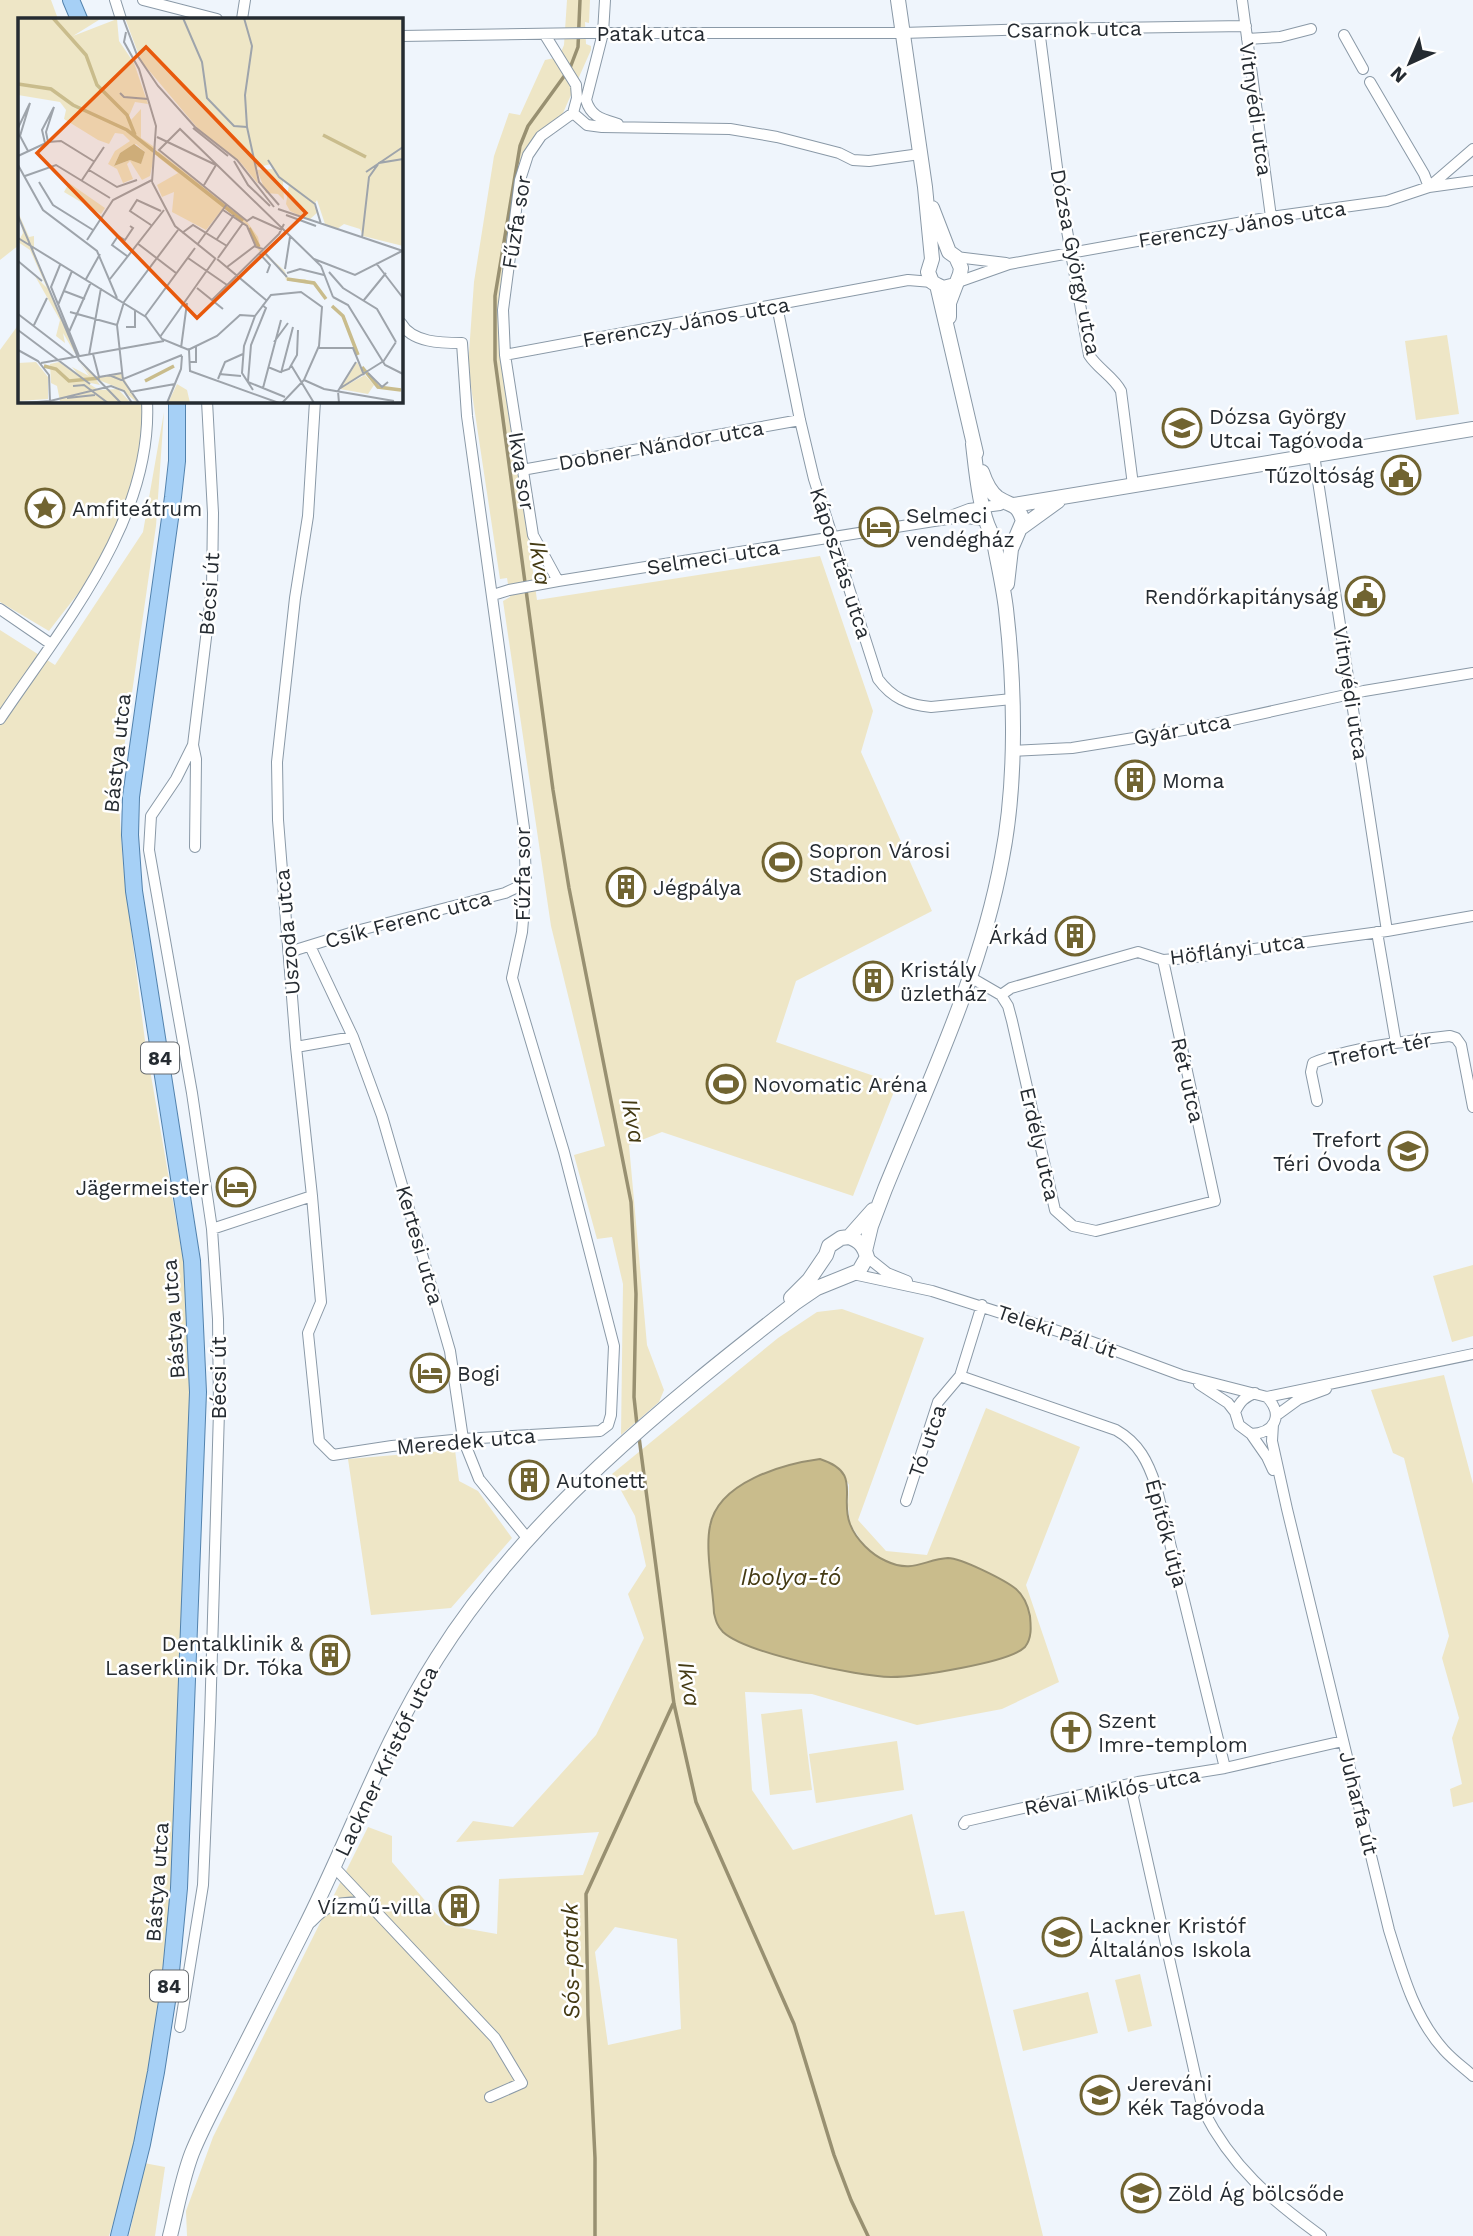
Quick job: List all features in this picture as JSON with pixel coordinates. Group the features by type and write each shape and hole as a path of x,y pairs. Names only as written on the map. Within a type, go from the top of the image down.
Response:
{"main road":[{"path":"71,0 79,18"},
{"name":"Bástya utca","path":"119,2236 142,2144 156,2072 170,1982 179,1888 198,1406 198,1355 192,1261 134,891 130,835 134,773 177,461 177,402"}],"street":[{"path":"117,0 121,18"},
{"path":"143,0 213,18"},
{"path":"243,18 246,0"},
{"path":"605,0 603,33 586,100 595,116 630,128"},
{"name":"Lackner Kristóf utca","path":"170,2236 182,2186 200,2135 335,1868 401,1721 436,1659 463,1619 528,1539 595,1469 750,1338 817,1288 859,1271 885,1188 970,977 993,902 1007,831 1012,699 1006,610 952,345 935,284 928,272 930,263 925,187 898,0"},
{"name":"Vitnyédi utca","path":"1242,0 1271,217"},
{"name":"Csarnok utca","path":"902,33 1246,26"},
{"name":"Dózsa György utca","path":"1039,29 1060,191 1089,355 1121,391 1133,485"},
{"path":"1247,38 1280,37 1311,29"},
{"name":"Patak utca","path":"402,36 902,33"},
{"path":"545,35 576,85 577,99 573,113 587,125 730,129 839,153 853,160 869,161 920,154"},
{"path":"1344,35 1363,69"},
{"path":"1370,82 1429,187 1473,149"},
{"name":"Fűzfa sor","path":"505,355 503,310 520,180 528,155 541,136 573,113"},
{"name":"Ferenczy János utca","path":"956,284 1009,264 1271,217 1387,201 1429,187 1473,181"},
{"name":"Lackner Kristóf utca","path":"925,187 961,268 949,309 952,345"},
{"path":"930,263 936,253 953,254"},
{"name":"Ferenczy János utca","path":"953,254 1009,264"},
{"name":"Ferenczy János utca","path":"505,355 908,280 921,274 930,263"},
{"name":"Ferenczy János utca","path":"908,280 935,284"},
{"path":"935,284 943,288 956,284"},
{"name":"Káposztás utca","path":"777,306 800,420 832,538 878,679 889,692 903,701 931,707 1012,699"},
{"name":"Fűzfa sor","path":"402,325 408,334 432,341 462,343 467,416 523,828 526,883 522,932 512,978 564,1152 614,1346 611,1415 608,1425 600,1431"},
{"name":"Ikva sor","path":"505,355 533,535 558,581"},
{"path":"0,719 87,589 118,537 142,466 147,433 147,402"},
{"name":"Bécsi út","path":"180,2027 203,1885 219,1411 218,1319 212,1229 192,1093 149,850 151,816 176,779 192,745 212,588 213,513 207,402"},
{"name":"Uszoda utca","path":"315,402 308,516 295,598 277,762 278,820 296,1047 321,1302 308,1333 319,1441 333,1455"},
{"name":"Dobner Nándor utca","path":"522,470 800,420"},
{"path":"985,514 1008,504 1473,429"},
{"name":"Lackner Kristóf utca","path":"974,444 988,487 996,497 1022,516 1008,562 1006,610"},
{"name":"Vitnyédi utca","path":"1314,455 1350,694 1396,1043"},
{"path":"993,536 1001,540 1019,532 1063,497"},
{"name":"Selmeci utca","path":"493,596 509,590 558,581 985,514"},
{"path":"0,609 51,643"},
{"name":"Gyár utca","path":"1012,751 1089,746 1185,730 1350,694 1473,673"},
{"name":"Bécsi út","path":"192,745 196,758 195,847"},
{"name":"Csík Ferenc utca","path":"289,952 360,930 505,893 526,883"},
{"name":"Höflányi utca","path":"1001,995 1011,988 1138,952 1163,960 1473,916"},
{"name":"Kertesi utca","path":"310,946 353,1037 382,1116 450,1351 463,1439 479,1479 528,1539"},
{"name":"Rét utca","path":"1163,960 1215,1201"},
{"path":"970,977 1001,995"},
{"name":"Erdély utca","path":"1001,995 1013,1021 1055,1210 1073,1226 1096,1231 1215,1201"},
{"name":"Trefort tér","path":"1317,1101 1311,1072 1313,1063 1396,1043 1450,1036 1456,1038 1461,1045 1473,1107"},
{"path":"296,1047 353,1037"},
{"name":"Lackner Kristóf utca","path":"750,1338 809,1280 829,1246 841,1238 849,1237 869,1216 885,1188"},
{"path":"212,1229 312,1196"},
{"path":"849,1237 862,1243 866,1254 887,1273 932,1291"},
{"path":"826,1255 827,1265 832,1270 932,1291"},
{"name":"Teleki Pál út","path":"932,1291 1181,1375 1267,1397"},
{"name":"Tó utca","path":"906,1501 938,1402 960,1376 982,1306"},
{"path":"1267,1397 1473,1354"},
{"name":"Teleki Pál út","path":"1181,1375 1218,1395 1235,1412 1239,1425 1251,1434"},
{"name":"Építők útja","path":"960,1376 1116,1430 1135,1443 1145,1456 1156,1486 1225,1768"},
{"path":"1251,1434 1259,1433 1299,1399 1349,1380"},
{"path":"1235,1412 1246,1396 1255,1393"},
{"path":"1267,1397 1275,1405 1275,1419"},
{"name":"Juharfa út","path":"1275,1419 1272,1441 1287,1509 1389,1930 1406,1984 1423,2021 1444,2050 1473,2077"},
{"name":"Meredek utca","path":"333,1455 463,1439 600,1431"},
{"name":"Juharfa út","path":"1251,1434 1269,1460 1287,1509"},
{"name":"Révai Miklós utca","path":"964,1824 966,1821 1138,1783 1225,1768 1343,1741"},
{"path":"1138,1783 1133,1797 1203,2110 1221,2142 1245,2172 1285,2210 1321,2236"},
{"path":"335,1868 495,2038 522,2083 490,2097"},
{"path":"304,1929 317,1915 336,1902 367,1903"}],"shaded area":[{"path":"0,0 51,0 58,18 18,18 18,246 0,260"},
{"path":"567,0 590,0 589,23 585,22 586,44 591,46 591,50 563,113 537,137 526,157 504,322 504,366 537,600 820,556 873,711 861,752 932,911 796,981 776,1042 897,1084 853,1196 662,1132 629,1145 647,1345 664,1390 659,1402 621,1435 623,1284 612,1237 597,1239 574,1155 605,1146 551,926 503,601 510,597 507,578 500,579 468,367 474,282 494,156 509,113 520,115 545,60 559,57 564,45"},
{"path":"18,325 18,402 139,402 145,407 132,484 120,521 91,576 49,631 0,602 0,350"},
{"path":"1447,335 1459,414 1416,420 1405,341"},
{"path":"164,412 156,526 118,790 123,864 145,1041 188,1288 191,1419 171,1889 147,2084 126,2180 109,2236 0,2236 0,630 55,665 143,532"},
{"path":"1473,1265 1473,1336 1452,1342 1433,1276"},
{"path":"842,1309 924,1338 858,1520 886,1551 927,1555 986,1408 1080,1447 1026,1585 1059,1682 1002,1709 917,1725 812,1694 745,1692 752,1790 793,1850 912,1814 935,1915 964,1911 1043,2236 187,2236 186,2211 213,2137 368,1827 392,1836 392,1862 446,1925 497,1934 499,1879 583,1875 599,1832 456,1842 473,1821 513,1827 596,1735 644,1638 628,1594 646,1566 635,1516 612,1474 778,1338 817,1312","holes":["820,1459 842,1473 849,1485 850,1524 876,1556 891,1564 911,1567 950,1558 962,1561 1017,1589 1008,1656 921,1675 876,1676 778,1655 736,1640 721,1630 714,1613 709,1557 710,1526 716,1511 725,1498 754,1478 788,1465","615,1927 677,1939 681,2029 608,2045 595,1952"]},
{"path":"1444,1375 1473,1484 1473,1802 1453,1807 1450,1789 1462,1784 1452,1738 1459,1718 1442,1658 1449,1636 1404,1458 1393,1453 1371,1390"},
{"path":"455,1450 459,1481 478,1491 512,1538 451,1608 371,1615 348,1459"},
{"path":"802,1709 812,1790 770,1795 761,1714"},
{"path":"897,1741 904,1790 816,1803 809,1754"},
{"path":"1140,1974 1152,2026 1128,2032 1115,1980"},
{"path":"1088,1992 1098,2033 1023,2051 1013,2010"},
{"path":"144,2163 165,2167 155,2236 129,2236"}],"water":[{"name":"Ibolya-tó","path":"820,1459 841,1471 847,1486 847,1514 850,1524 860,1541 875,1555 895,1565 904,1566 954,1559 983,1570 1016,1589 1025,1601 1030,1616 1030,1636 1025,1647 1016,1653 982,1664 920,1675 891,1677 854,1673 778,1656 736,1640 723,1632 714,1613 709,1557 710,1526 716,1511 725,1498 754,1478 788,1465"}],"waterway":[{"name":"Ikva","path":"570,68 578,47 580,0"},
{"name":"Ikva","path":"565,75 528,126 520,146 495,296 495,360 553,790 569,888 631,1202 636,1294 634,1397 637,1425"},
{"name":"Ikva","path":"639,1437 674,1704 696,1802 794,2024 834,2155 868,2236"},
{"name":"Sós-patak","path":"595,2236 586,1894 673,1704"}],"place":[{"name":"Dózsa György Utcai Tagóvoda","path":"1182,428"},
{"name":"Tűzoltóság","path":"1401,475"},
{"name":"Amfiteátrum","path":"45,508"},
{"name":"Selmeci vendégház","path":"879,527"},
{"name":"Rendőrkapitányság","path":"1365,596"},
{"name":"Moma","path":"1135,780"},
{"name":"Sopron Városi Stadion","path":"782,862"},
{"name":"Jégpálya","path":"626,887"},
{"name":"Árkád","path":"1075,936"},
{"name":"Kristály üzletház","path":"873,981"},
{"name":"Novomatic Aréna","path":"726,1084"},
{"name":"Trefort Téri Óvoda","path":"1408,1151"},
{"name":"Jägermeister","path":"236,1187"},
{"name":"Bogi","path":"430,1373"},
{"name":"Autonett","path":"529,1480"},
{"name":"Dentalklinik & Laserklinik Dr. Tóka","path":"330,1655"},
{"name":"Szent Imre-templom","path":"1071,1732"},
{"name":"Vízmű-villa","path":"459,1906"},
{"name":"Lackner Kristóf Általános Iskola","path":"1062,1937"},
{"name":"Jereváni Kék Tagóvoda","path":"1100,2095"},
{"name":"Zöld Ág bölcsőde","path":"1141,2193"}]}
